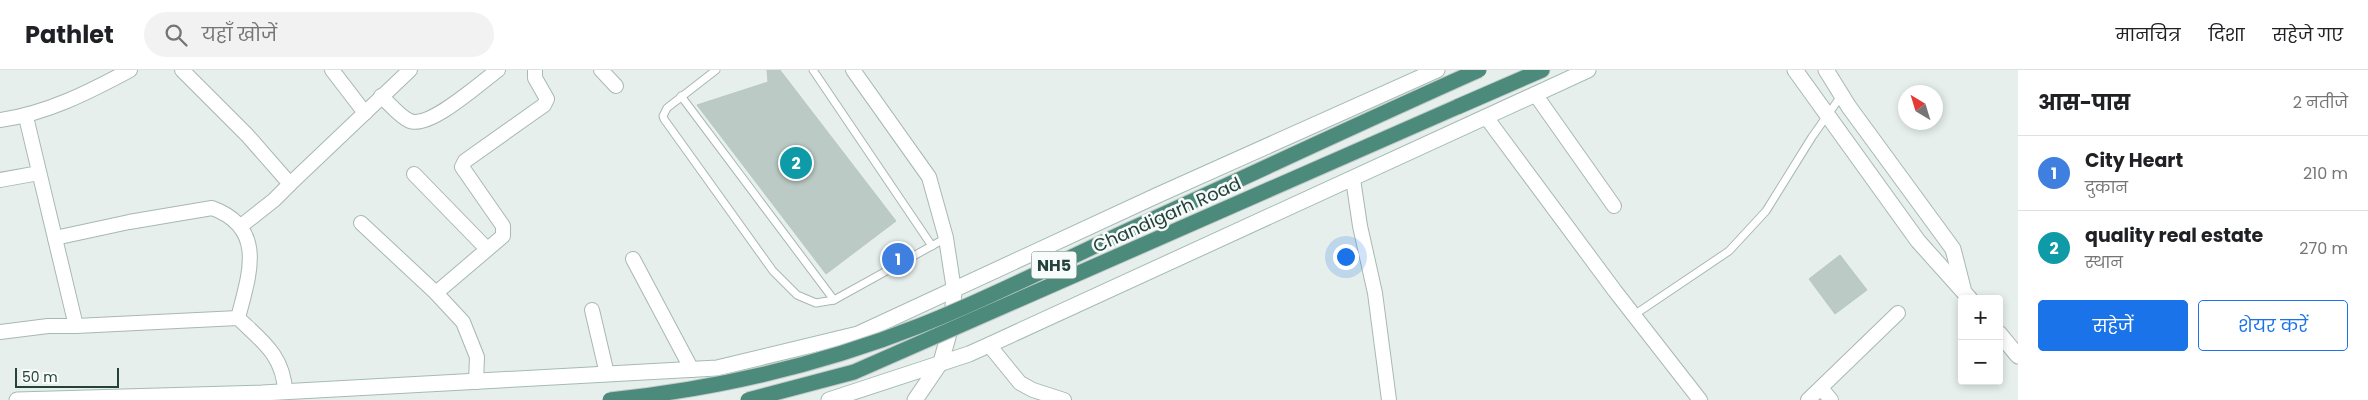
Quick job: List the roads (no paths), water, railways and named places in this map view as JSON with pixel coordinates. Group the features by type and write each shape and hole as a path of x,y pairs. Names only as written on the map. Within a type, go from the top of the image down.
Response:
{"highway":[{"name":"NH5","path":"610,400 740,381 844,352 919,326 1214,192 1285,156 1479,70"},
{"name":"Chandigarh Road","path":"748,400 854,372 1542,70"}],"main road":[{"path":"17,400 286,392 717,368 858,334 1158,195 1435,70"},
{"path":"829,400 989,345 1588,70"},
{"path":"1795,70 1918,241 1967,295"},
{"path":"1826,70 1952,249 1967,295"},
{"path":"915,400 941,362 952,323 954,290"},
{"path":"2003,338 2018,356"}],"street":[{"path":"0,120 26,117 68,100 130,70"},
{"path":"182,70 247,135 290,184"},
{"path":"332,70 365,113"},
{"path":"240,226 274,200 410,70"},
{"path":"381,96 410,121 420,123 438,114 498,70"},
{"path":"436,293 503,236 504,226 462,167 465,161 544,105 547,99 535,78 535,70"},
{"path":"601,70 616,86"},
{"path":"853,70 924,167 935,196 946,238 954,290"},
{"path":"1535,94 1614,206"},
{"path":"26,117 76,326"},
{"path":"1486,117 1634,316 1700,400"},
{"path":"0,180 39,173"},
{"path":"414,174 487,249"},
{"path":"1352,178 1360,226 1375,293 1389,400"},
{"path":"55,238 129,222 212,208 225,213 240,226 249,238 249,276 238,318"},
{"path":"362,223 436,293 463,322 477,356 476,382"},
{"path":"633,259 692,370"},
{"path":"592,310 607,374"},
{"path":"1808,400 1898,313"},
{"path":"0,332 48,326 238,318 272,351 285,375 286,392"},
{"path":"989,345 1020,383 1033,390 1064,400"},
{"path":"1821,388 1830,400"}],"lane":[{"path":"716,70 667,108 663,116 664,119 772,271 797,294 816,303 834,300 946,238"},
{"path":"813,70 932,246"},
{"path":"1634,316 1729,252 1766,211 1812,137 1842,95"},
{"path":"681,96 834,300"}],"place":[{"name":"quality real estate","path":"796,163"},
{"name":"City Heart","path":"898,259"}]}
